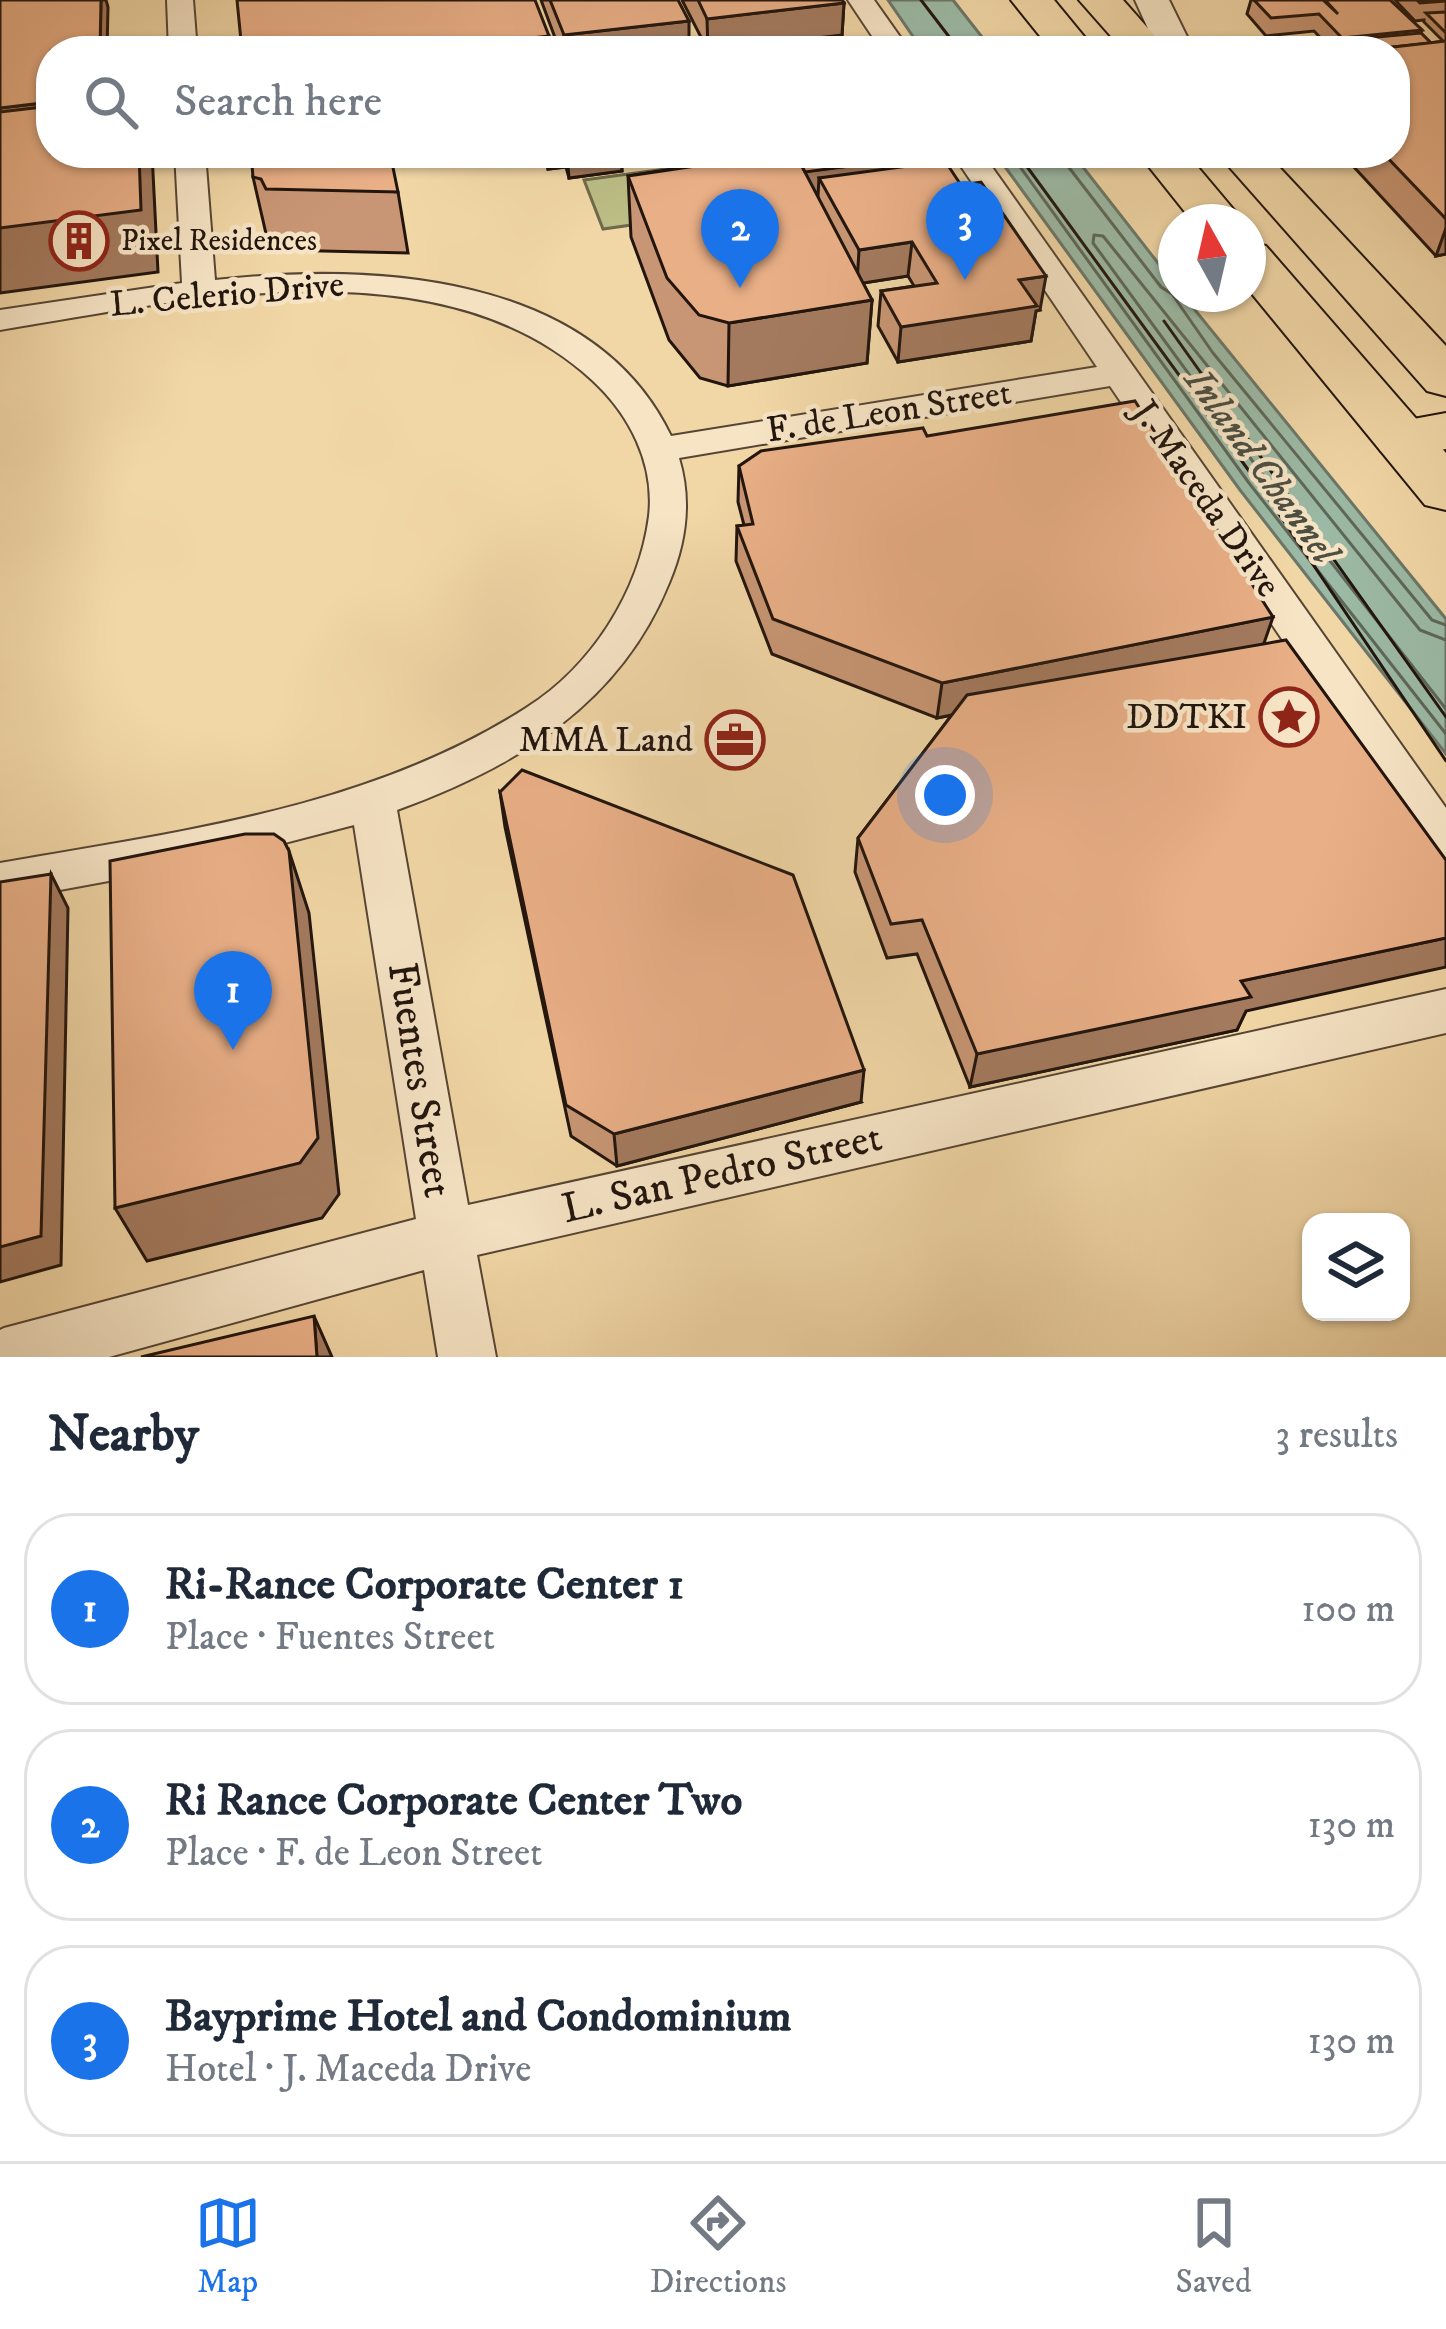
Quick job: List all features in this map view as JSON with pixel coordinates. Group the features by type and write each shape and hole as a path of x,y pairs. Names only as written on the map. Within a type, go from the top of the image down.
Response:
{"highway":[{"path":"1032,0 1062,36"},
{"path":"1100,0 1133,36"},
{"path":"1174,168 1204,204"},
{"path":"1254,168 1446,379"},
{"path":"1266,274 1423,434 1446,490"}],"street":[{"path":"180,0 182,36"},
{"path":"861,0 886,36"},
{"path":"1152,0 1169,36"},
{"path":"191,168 199,289"},
{"name":"J. Maceda Drive","path":"977,168 1446,844"},
{"name":"L. Celerio Drive","path":"0,320 199,289 349,283 414,288 493,308 574,345 613,376 643,413 658,450 669,502 663,552 647,593 616,648 548,716 477,758 373,802 289,827 0,882"},
{"name":"F. de Leon Street","path":"658,450 1120,374"},
{"name":"Fuentes Street","path":"373,802 467,1357"},
{"name":"L. San Pedro Street","path":"4,1357 446,1240 1446,1011"}],"green space":[{"path":"672,168 768,168 787,203 603,229 584,180"}],"water":[{"path":"888,0 953,0 981,36 913,36"},
{"name":"Inland Channel","path":"1006,168 1084,168 1158,263 1158,312 1197,312 1446,619 1446,754 1240,490"}],"building":[{"path":"0,0 101,0 100,36 36,36 36,104 0,108"},
{"path":"237,0 535,0 549,36 241,36"},
{"path":"550,0 678,0 689,21 564,35"},
{"path":"698,0 842,0 844,3 707,19"},
{"path":"1254,0 1323,0 1338,14 1325,0 1390,0 1422,30 1340,36 1319,14 1271,18"},
{"path":"1446,12 1446,33 1426,13"},
{"path":"1421,33 1431,43 1410,45 1410,36 1388,36"},
{"path":"1446,41 1446,219 1397,168 1410,168 1410,45"},
{"path":"36,108 36,168 140,168 141,210 0,228 0,112"},
{"path":"252,168 393,168 398,192 266,189 261,179 253,177"},
{"path":"683,168 803,168 872,300 729,323 699,315 667,278 628,176"},
{"path":"893,168 950,168 961,185 981,182 1046,276 1019,280 1037,306 901,327 881,291 937,283 912,242 859,250 819,178"},
{"path":"1135,401 1273,617 942,683 773,619 737,526 753,524 739,466 761,451 923,428 927,436"},
{"path":"1286,640 1446,860 1446,938 1241,981 1251,997 977,1054 922,920 891,924 858,838 967,695"},
{"path":"522,770 793,875 864,1070 614,1134 566,1105 500,792"},
{"path":"245,834 274,834 289,851 318,1138 300,1163 115,1208 110,861"},
{"path":"51,874 41,1236 0,1247 0,882"},
{"path":"314,1316 317,1357 141,1357"}],"tram line":[{"path":"921,0 949,36"},
{"path":"1028,168 1260,486 1446,761"},
{"path":"1164,321 1446,717"}],"place":[{"name":"Pixel Residences","path":"79,241"},
{"name":"Bayprime Hotel and Condominium","path":"965,280"},
{"name":"Ri Rance Corporate Center Two","path":"740,288"},
{"name":"DDTKI","path":"1289,717"},
{"name":"MMA Land","path":"735,740"},
{"name":"Ri-Rance Corporate Center 1","path":"233,1050"}]}
